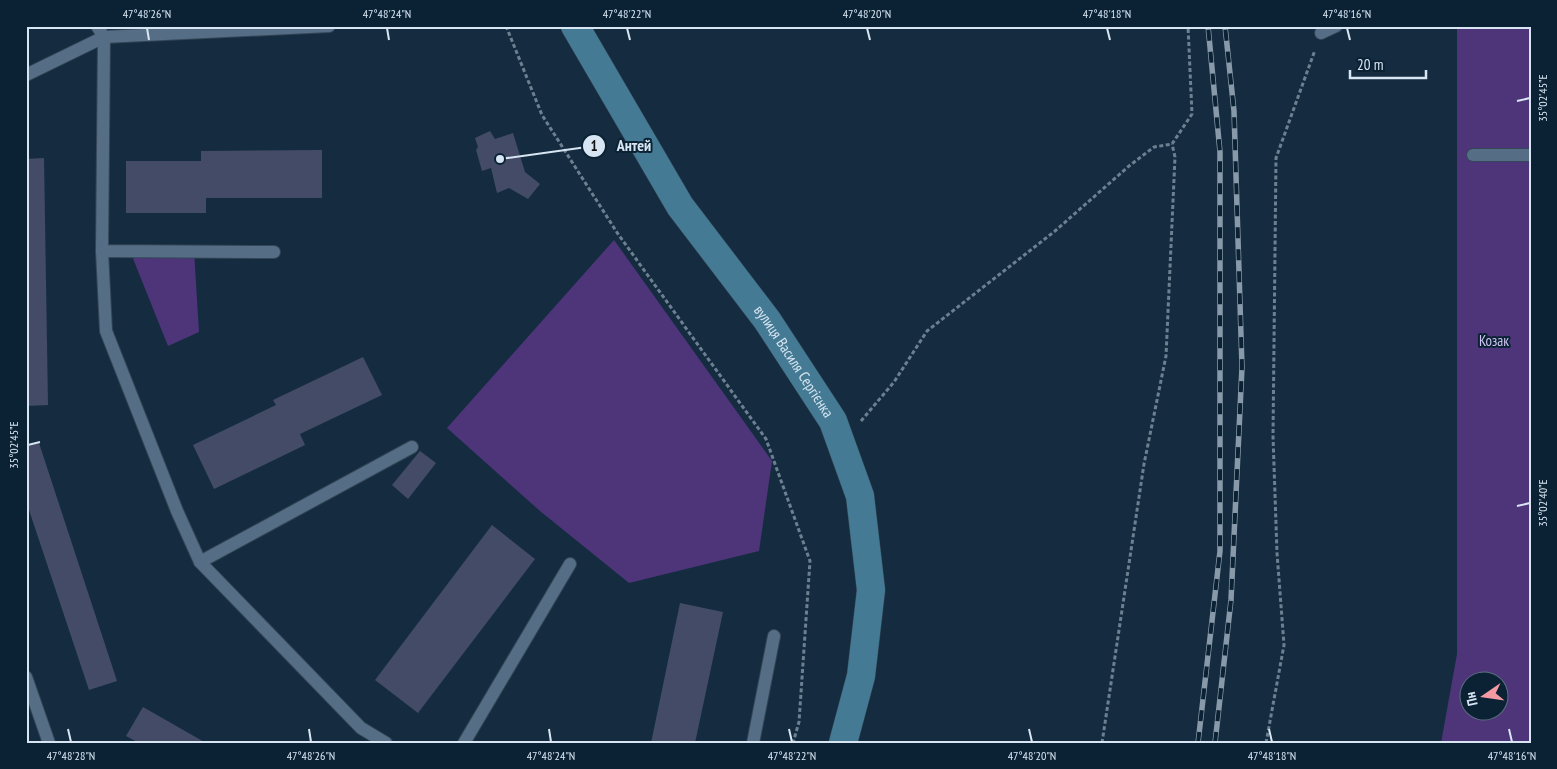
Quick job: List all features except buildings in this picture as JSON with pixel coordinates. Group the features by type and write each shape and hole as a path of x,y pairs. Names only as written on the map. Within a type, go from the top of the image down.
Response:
{"main road":[{"name":"вулиця Василя Сергієнка","path":"575,26 680,206 767,320 833,422 860,496 871,590 861,676 843,743"}],"lane":[{"path":"97,26 104,37 102,251 106,331 177,511 200,562 361,728 386,743"},
{"path":"26,75 104,37 329,26"},
{"path":"1321,33 1336,26"},
{"path":"1473,156 1531,155"},
{"path":"102,251 274,252"},
{"path":"200,562 412,447"},
{"path":"464,743 570,564"},
{"path":"753,743 774,636"},
{"path":"26,677 49,743"}],"path":[{"path":"506,26 542,115 618,234 766,438 810,561 799,722 793,743"},
{"path":"858,425 894,382 927,332 1056,232 1129,166 1154,148 1172,144 1192,114 1188,26"},
{"path":"1266,743 1284,645 1277,553 1273,436 1276,158 1321,33"},
{"path":"1102,743 1144,464 1166,356 1175,157 1172,144"}],"green space":[{"name":"Козак","path":"1459,26 1531,26 1531,743 1441,743 1457,654 1457,28"},
{"path":"614,240 772,461 759,551 629,583 540,511 447,428"},
{"path":"130,251 194,251 199,332 168,346"}],"railway":[{"path":"1198,743 1220,551 1220,152 1208,26"},
{"path":"1215,743 1231,600 1242,367 1234,111 1225,26"}],"place":[{"name":"Антей","path":"500,159"}]}
